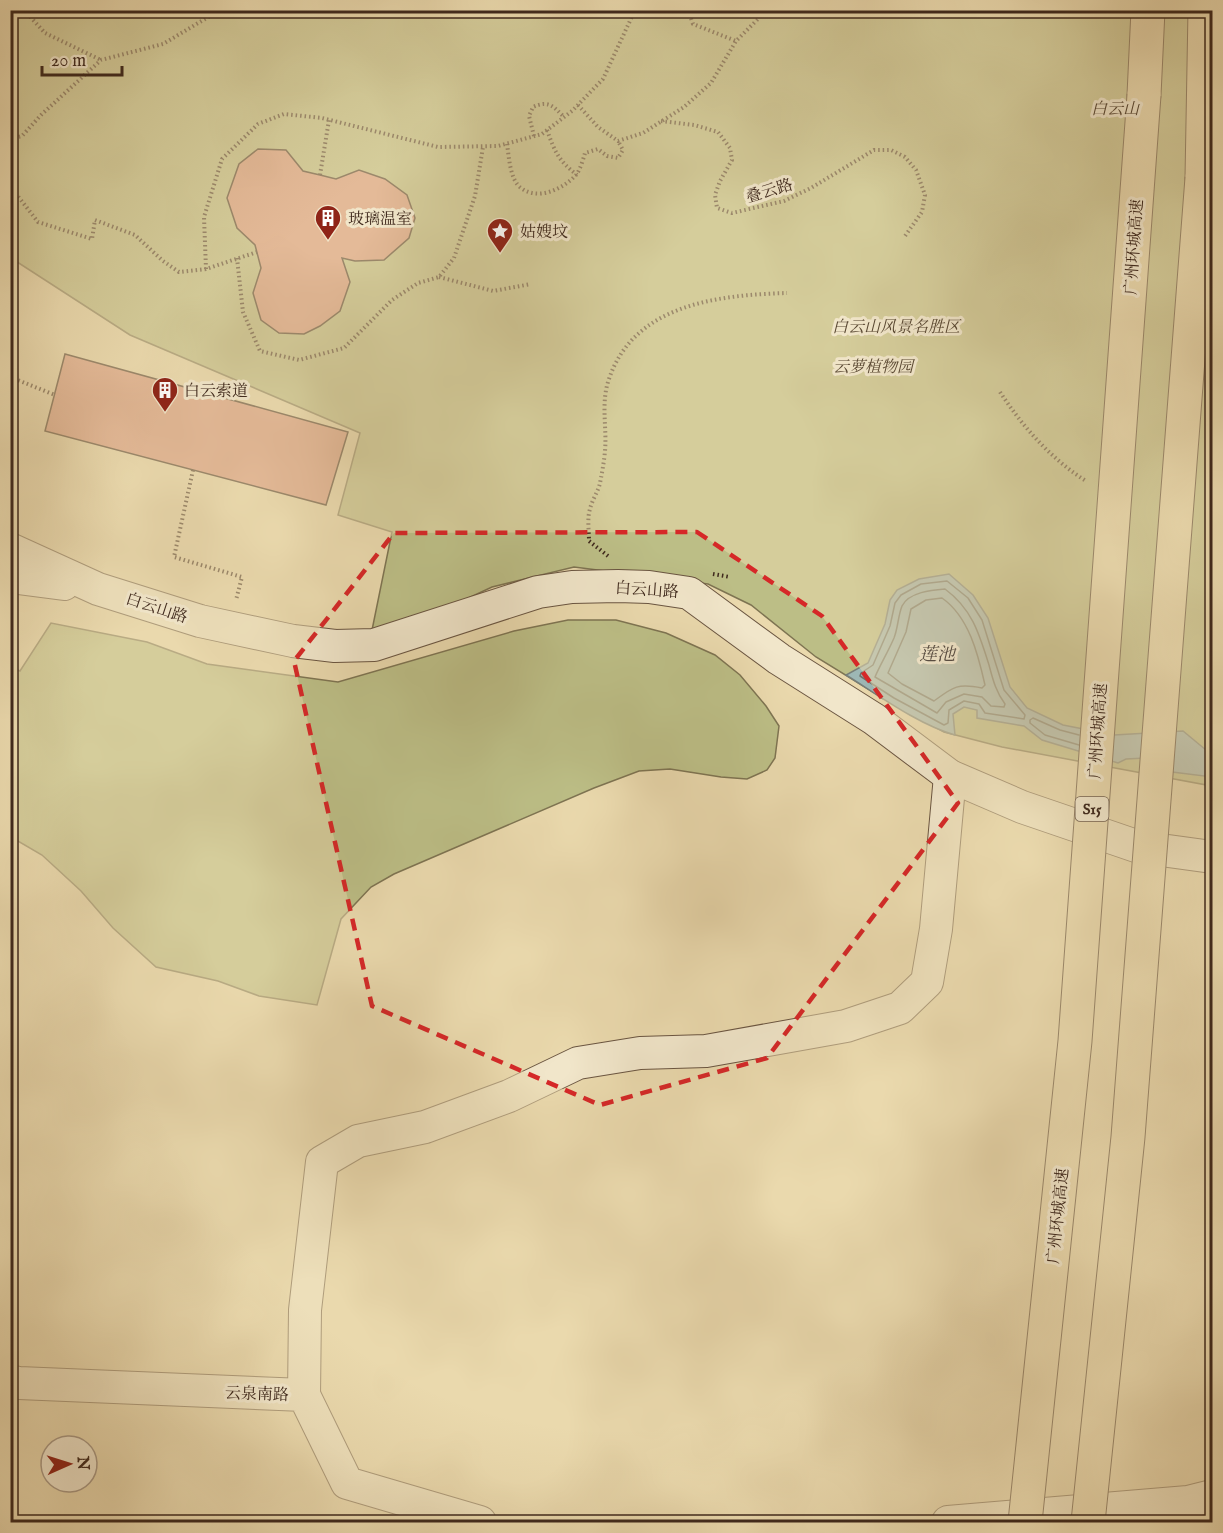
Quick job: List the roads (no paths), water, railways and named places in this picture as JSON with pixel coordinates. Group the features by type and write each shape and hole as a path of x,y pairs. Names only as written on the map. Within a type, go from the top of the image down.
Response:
{"highway":[{"name":"广州环城高速","path":"1025,1522 1075,1041 1144,95 1148,10"},
{"path":"1103,1518 1129,1125 1202,178 1205,10"}],"street":[{"path":"10,549 98,589"},
{"path":"10,577 98,589"},
{"name":"白云山路","path":"98,589 200,621 304,643 335,646 374,645 538,592 572,587 618,586 649,587 688,593 779,659 874,719 950,776 1022,807 1139,847 1212,856"},
{"path":"304,1395 305,1310 322,1162 358,1141 425,1127 508,1096 578,1064 640,1053 706,1051 846,1026 900,1008 927,982 936,929 950,776"},
{"name":"云泉南路","path":"10,1381 304,1395 347,1483 480,1522"},
{"path":"948,1522 1103,1518 1212,1496"}],"water":[{"name":"莲池","path":"949,574 973,595 988,618 1010,687 1027,708 1063,725 1114,735 1183,731 1212,755 1212,777 1164,771 1146,758 1126,759 1118,763 1042,740 1024,726 977,718 977,710 964,707 953,714 955,735 913,717 846,675 868,663 885,624 890,600 897,590 919,579"}],"place":[{"name":"玻璃温室","path":"328,241"},
{"name":"姑嫂坟","path":"500,254"},
{"name":"白云索道","path":"165,413"}],"park label":[{"name":"白云山","path":"1115,108"},
{"name":"白云山风景名胜区","path":"896,326"},
{"name":"云萝植物园","path":"873,366"}]}
